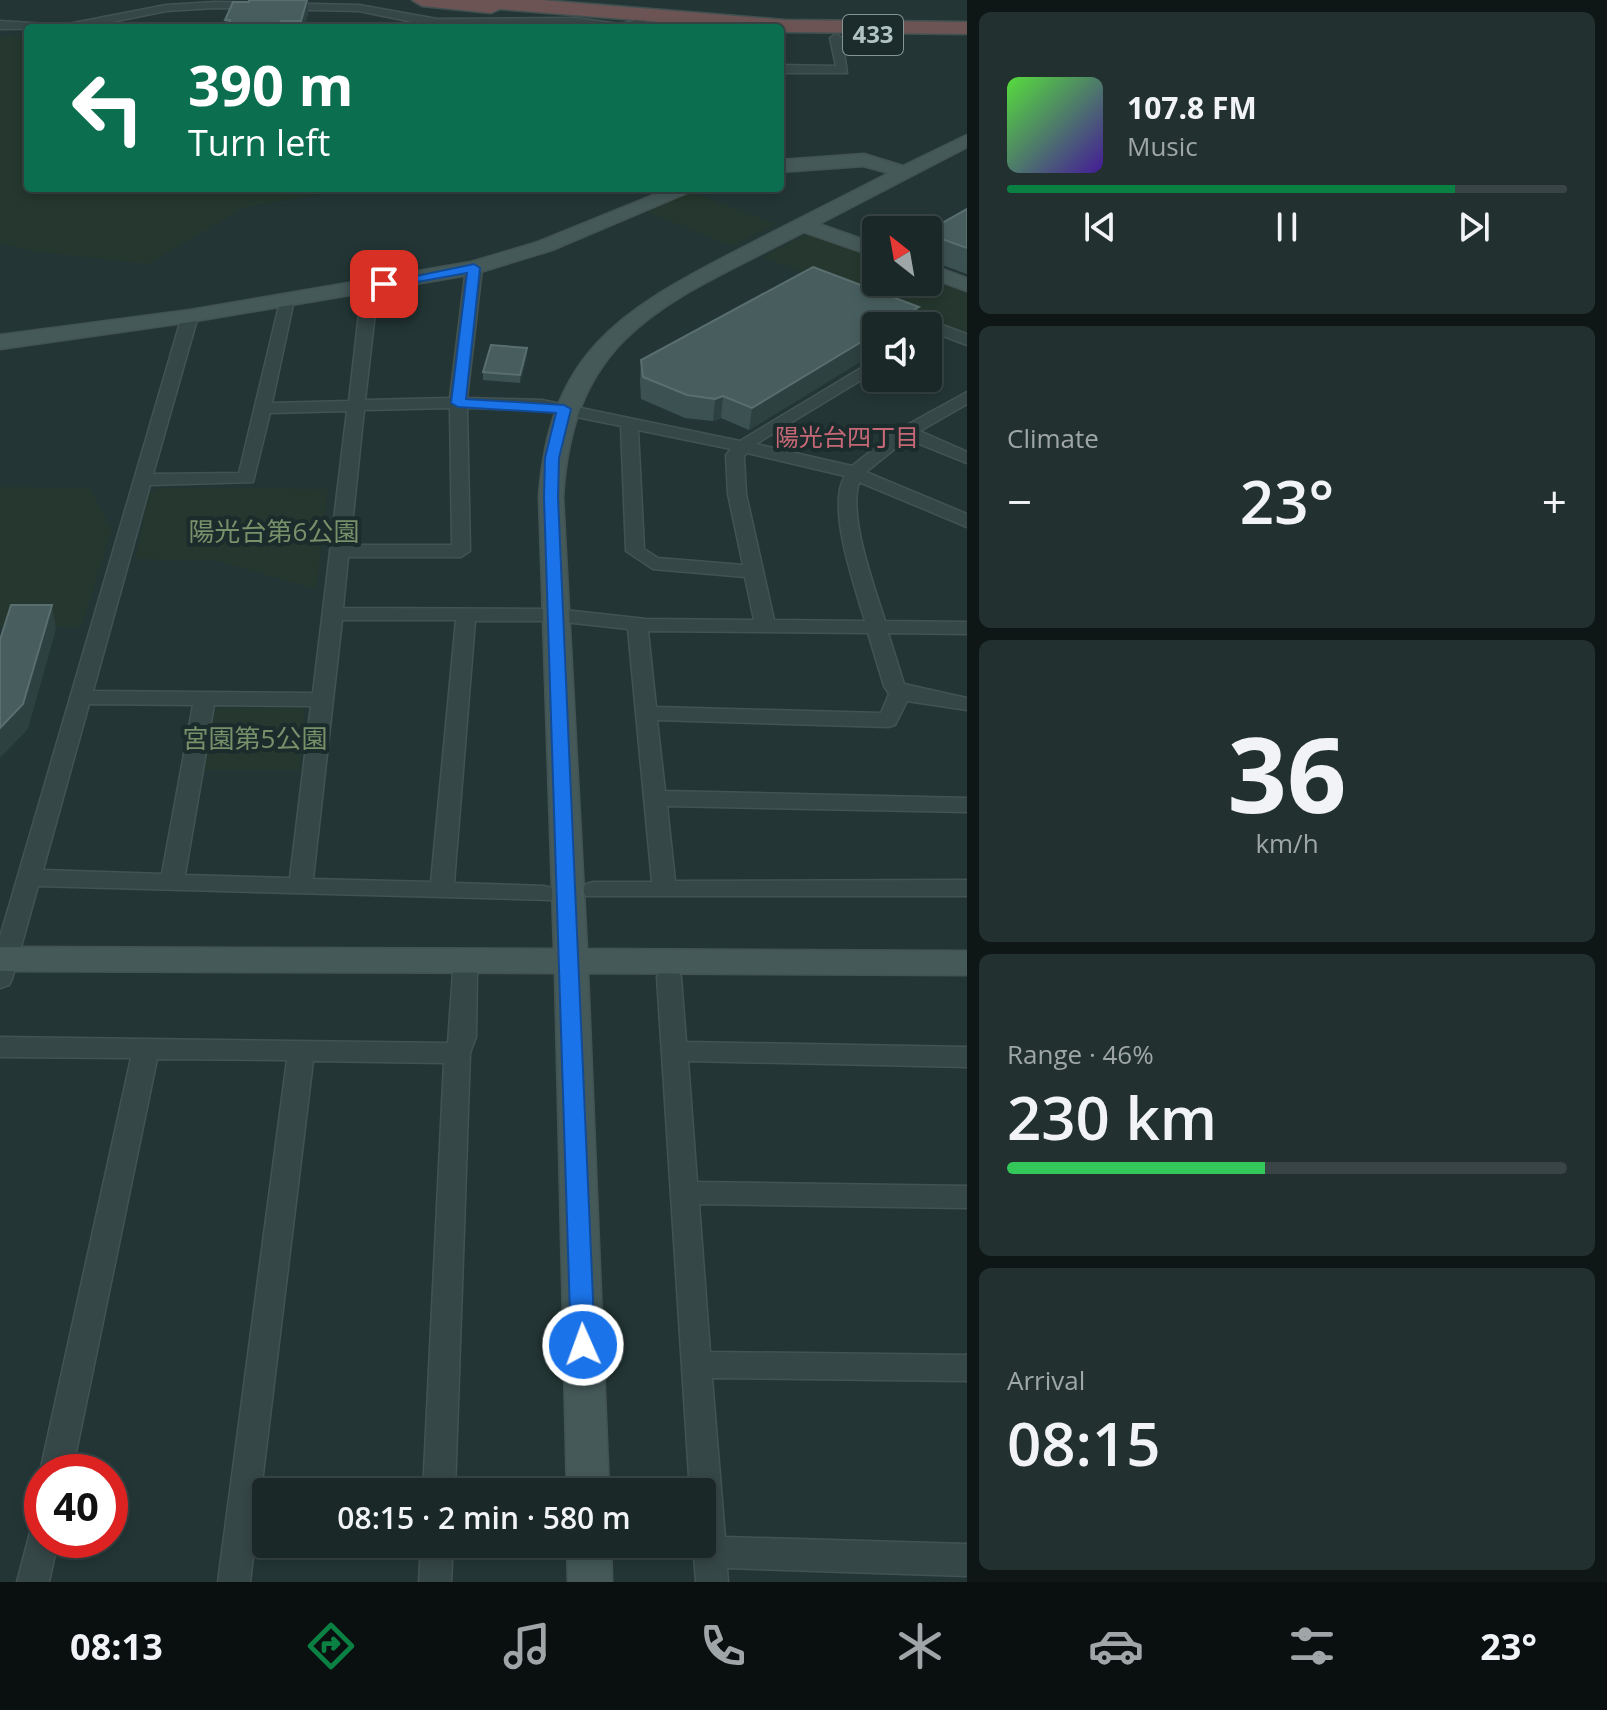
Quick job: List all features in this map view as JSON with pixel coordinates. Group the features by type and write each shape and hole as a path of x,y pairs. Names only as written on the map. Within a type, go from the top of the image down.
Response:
{"highway":[{"name":"433","path":"422,0 758,24"},
{"name":"433","path":"468,0 706,24"},
{"name":"433","path":"784,26 967,31"},
{"name":"433","path":"784,31 897,36 967,31"}],"street":[{"path":"84,24 166,8 215,5 359,8 436,23"},
{"path":"629,24 644,17"},
{"path":"394,23 486,24"},
{"path":"0,25 24,26"},
{"path":"784,69 843,70 836,38"},
{"path":"588,1478 571,959 555,615 552,458 564,409 586,368 630,322 665,296 963,145"},
{"path":"784,166 864,160 905,172"},
{"path":"0,342 190,316 474,268 545,246 678,192"},
{"path":"802,225 862,246"},
{"path":"339,551 461,551 458,403 474,268"},
{"path":"942,275 967,285"},
{"path":"301,886 370,287"},
{"path":"145,480 247,478 286,300"},
{"path":"190,316 145,480 2,965 571,959 967,963"},
{"path":"942,330 967,340"},
{"path":"765,626 733,474 735,455 753,438 862,372"},
{"path":"967,397 878,452 856,473 848,485 847,496 857,554 894,686 900,693 967,704"},
{"path":"262,408 458,403 564,409 856,473 967,521"},
{"path":"629,422 635,551 653,563 753,572"},
{"path":"909,433 967,458"},
{"path":"332,614 555,615 637,624 967,628"},
{"path":"442,891 466,615"},
{"path":"637,624 664,889"},
{"path":"645,713 888,720 900,693"},
{"path":"82,697 322,700"},
{"path":"172,882 205,698"},
{"path":"654,798 967,805"},
{"path":"29,878 544,894"},
{"path":"594,890 967,888"},
{"path":"440,1478 457,1053 463,1037 465,972"},
{"path":"669,977 712,1567 967,1560"},
{"path":"0,1047 457,1053"},
{"path":"60,1454 146,1048"},
{"path":"234,1582 301,1051"},
{"path":"674,1051 967,1057"},
{"path":"685,1193 967,1197"},
{"path":"697,1365 967,1368"},
{"path":"33,1582 38,1558"},
{"path":"435,1582 436,1558"},
{"path":"589,1558 590,1582"}],"green space":[{"path":"24,36 24,192 334,192 246,207 148,264 32,251 0,243 0,37"},
{"path":"690,192 777,224 732,246 645,211"},
{"path":"809,233 862,253 862,295 763,257"},
{"path":"942,282 967,292 967,336 942,326 942,312 905,312 864,296 942,296"},
{"path":"0,487 90,488 112,530 81,627 0,626"},
{"name":"陽光台第6公園","path":"160,488 328,489 316,589 215,560 135,559 149,494"},
{"name":"宮園第5公園","path":"213,708 305,708 299,770 204,770"}],"building":[{"path":"307,0 301,21 229,24 230,20 225,20 233,2"},
{"path":"967,209 967,248 942,239 942,223"},
{"path":"813,267 862,285 862,296 890,296 919,307 911,312 862,312 862,341 752,408 723,396 715,399 687,395 643,377 641,360"},
{"path":"491,345 527,348 520,375 483,372"},
{"path":"11,605 52,605 23,704 0,728 0,640"}],"district":[{"name":"陽光台四丁目","path":"847,438"}],"route":[{"path":"384,284 474,268 458,403 542,405 564,409 552,458 551,497 571,959 583,1345"}]}
